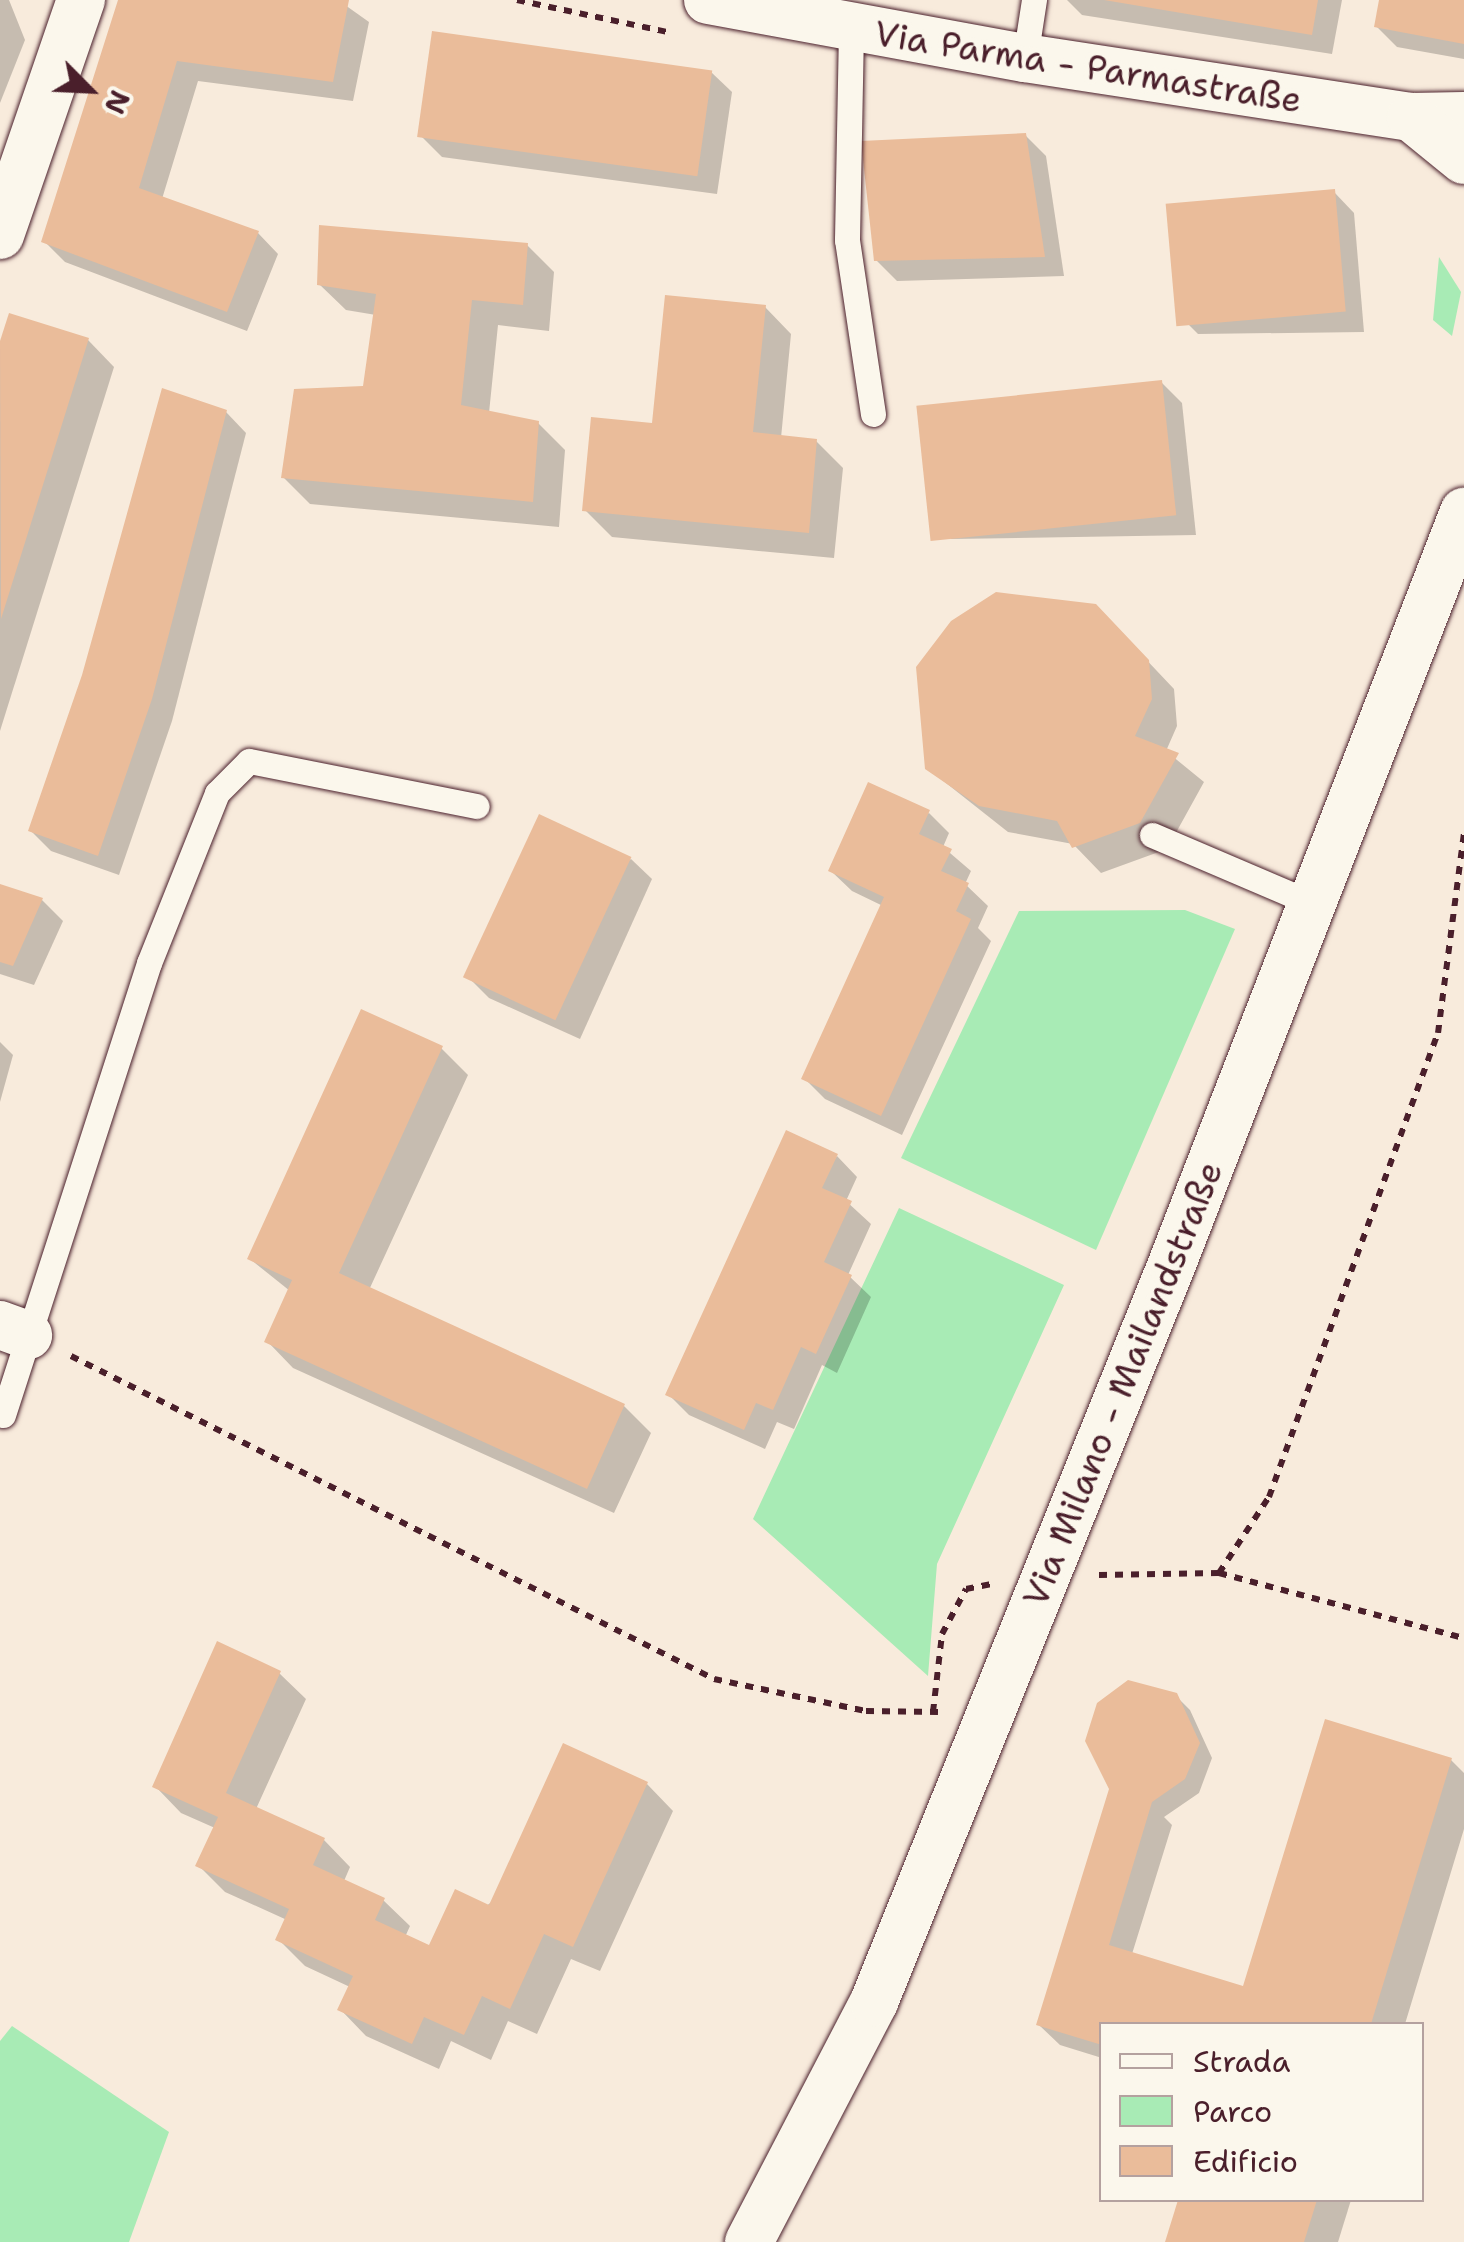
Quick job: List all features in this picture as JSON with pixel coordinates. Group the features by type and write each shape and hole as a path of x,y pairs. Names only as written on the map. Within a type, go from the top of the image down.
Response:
{"street":[{"path":"0,235 82,0"},
{"name":"Via Parma - Parmastraße","path":"708,0 850,30 1025,58 1411,117 1464,116"},
{"path":"1411,117 1464,160"},
{"name":"Via Milano - Mailandstraße","path":"749,2242 874,2002 1314,904 1464,512"}],"lane":[{"path":"1025,58 1034,0"},
{"path":"850,30 847,240 874,414"},
{"path":"4,1415 14,1330 149,963 217,793 249,761 477,806"},
{"path":"1152,836 1314,904"}],"path":[{"path":"1219,1573 1269,1497 1438,1033 1464,832"},
{"path":"14,1330 714,1679 866,1711 990,1716"},
{"path":"933,1712 942,1634 966,1590 1046,1576 1219,1573 1464,1638"}],"green space":[{"path":"1439,257 1461,292 1452,336 1433,320"},
{"path":"1185,910 1235,929 1096,1250 901,1158 1019,911"},
{"path":"899,1208 1064,1285 937,1564 928,1676 753,1519"},
{"path":"12,2026 169,2132 129,2242 0,2242 0,2041"}],"building":[{"path":"118,0 349,0 333,82 177,61 139,188 259,231 227,312 41,242"},
{"path":"1104,0 1318,0 1312,35"},
{"path":"1379,0 1464,0 1464,44 1374,27"},
{"path":"432,31 712,70 697,176 417,137"},
{"path":"1026,133 1045,257 874,261 861,141"},
{"path":"1335,189 1346,312 1176,326 1166,204"},
{"path":"319,225 528,243 523,305 472,300 461,405 539,421 533,502 281,478 294,389 363,386 376,294 317,285"},
{"path":"665,295 766,305 753,432 817,439 809,533 582,511 591,417 652,423"},
{"path":"9,313 89,338 1,619 0,341"},
{"path":"1162,380 1176,515 931,541 916,406"},
{"path":"162,388 227,410 152,699 98,856 28,831 82,675"},
{"path":"996,592 1096,604 1149,660 1152,699 1135,736 1179,753 1140,823 1072,848 1057,821 979,806 925,769 916,667 951,621"},
{"path":"868,782 930,810 919,834 952,849 941,871 969,883 956,911 971,919 881,1116 801,1079 884,897 828,871"},
{"path":"539,814 631,857 555,1020 463,977"},
{"path":"0,884 43,898 13,966 0,962"},
{"path":"361,1009 443,1046 339,1273 625,1404 587,1489 264,1342 292,1280 247,1259"},
{"path":"786,1130 838,1154 822,1188 852,1201 824,1262 852,1275 816,1354 801,1347 773,1410 756,1403 744,1430 665,1395"},
{"path":"217,1641 281,1671 226,1793 325,1838 313,1865 385,1898 375,1920 429,1945 455,1889 489,1905 563,1743 648,1782 573,1947 544,1934 510,2009 482,1996 464,2035 424,2017 412,2044 337,2010 353,1976 275,1940 289,1909 195,1866 218,1817 152,1787"},
{"path":"1128,1680 1177,1693 1200,1743 1185,1779 1152,1802 1109,1945 1243,1986 1325,1719 1452,1758 1372,2022 1099,2022 1099,2044 1036,2025 1109,1789 1085,1741 1097,1703"},
{"path":"1177,2202 1316,2202 1304,2242 1165,2242"}]}
